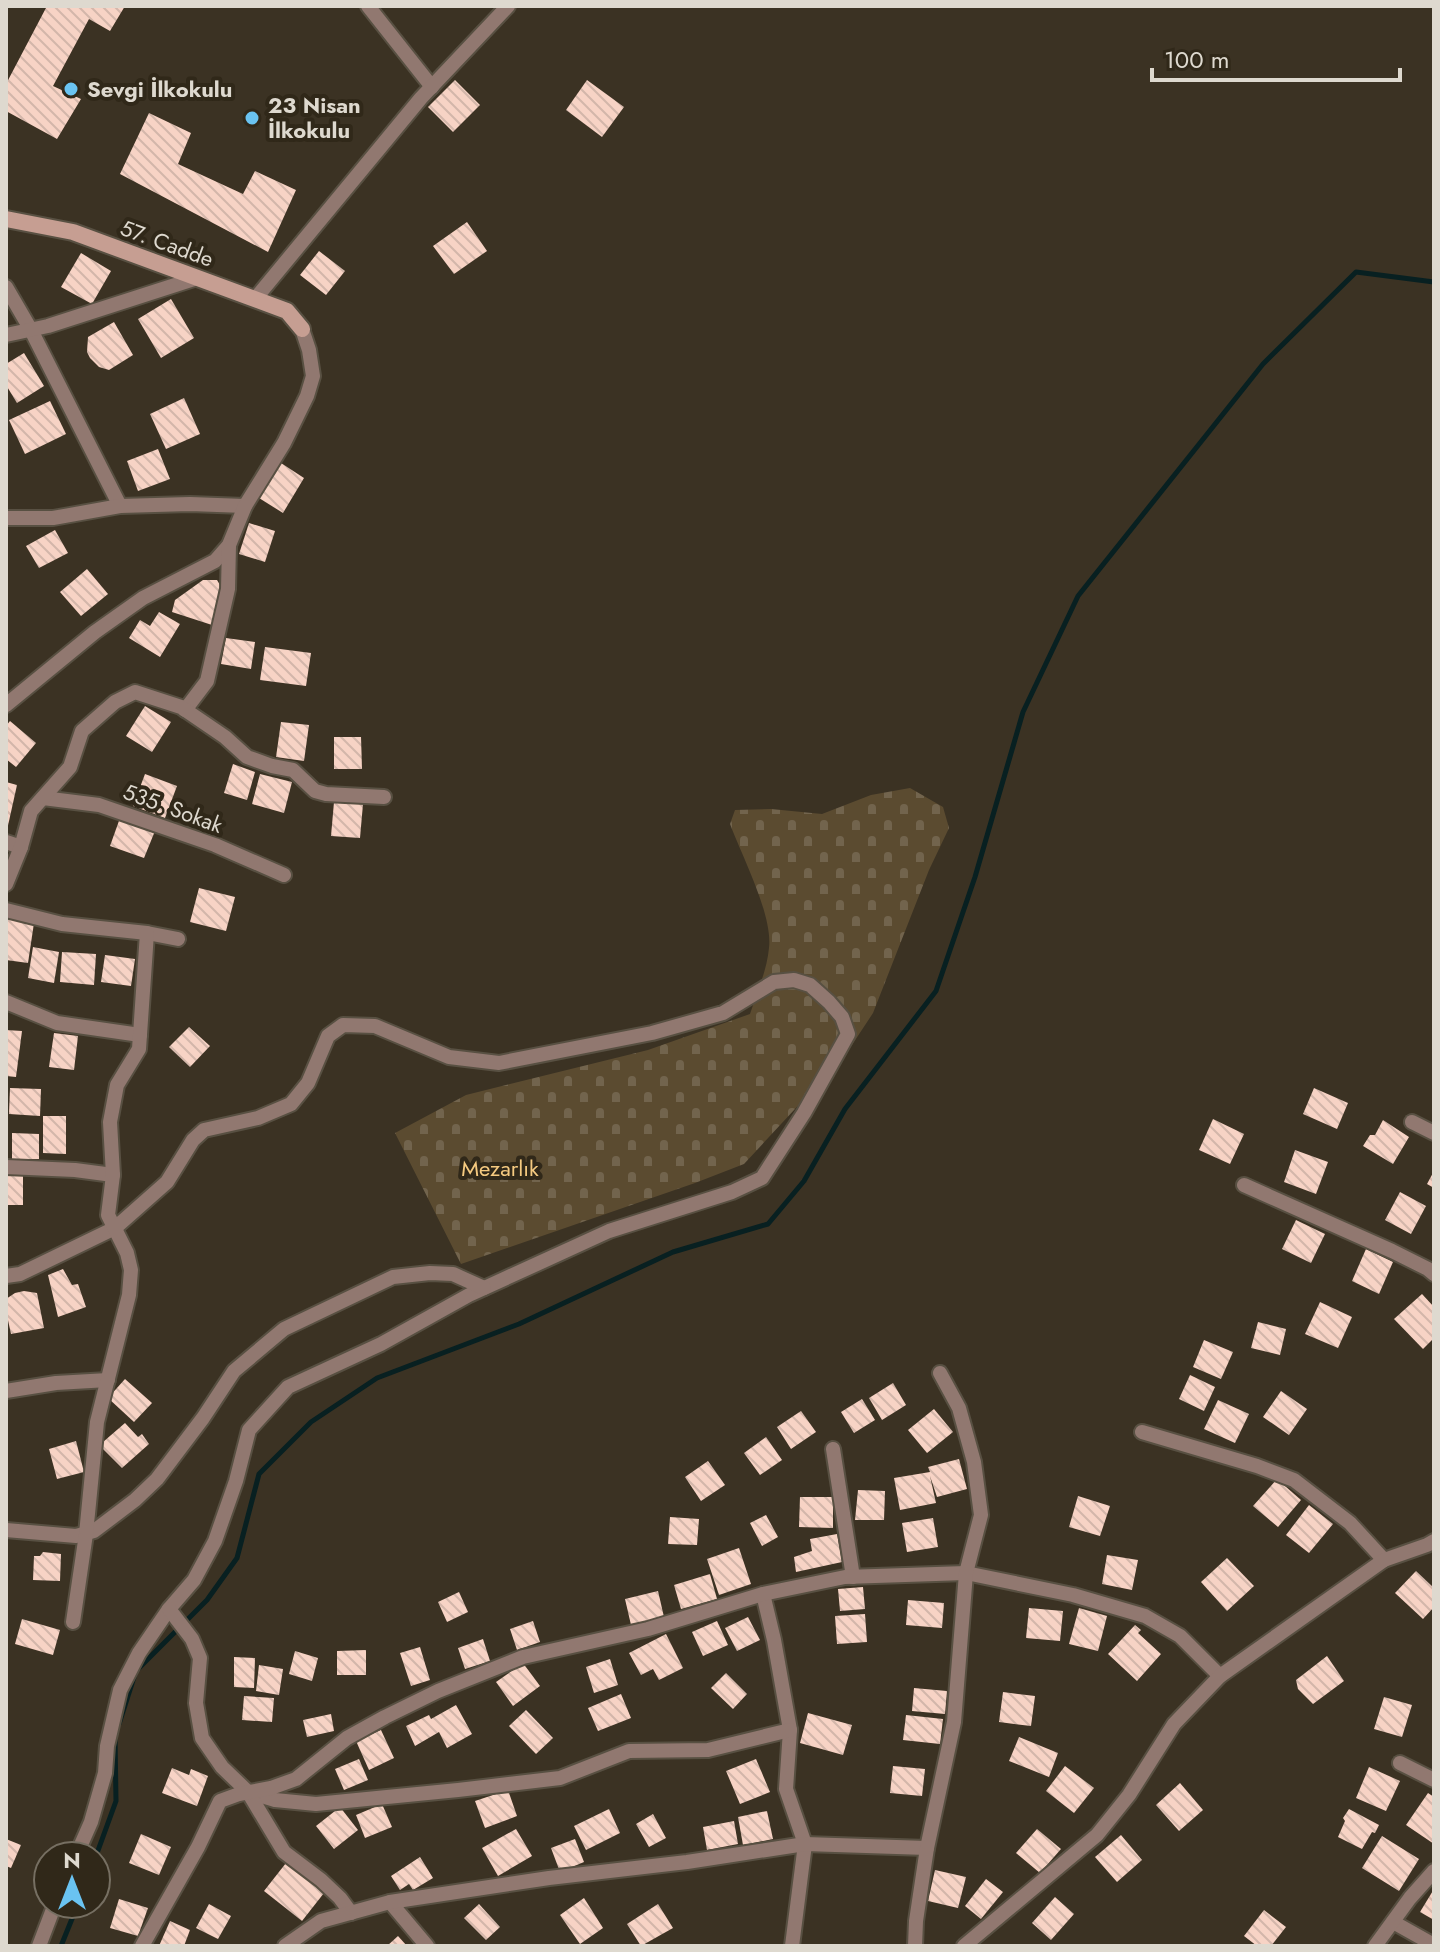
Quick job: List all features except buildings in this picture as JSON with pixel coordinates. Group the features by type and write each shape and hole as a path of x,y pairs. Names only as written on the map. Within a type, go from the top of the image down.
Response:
{"street":[{"path":"368,6 432,87"},
{"path":"255,299 432,87 508,6"},
{"name":"57. Cadde","path":"6,219 73,232 255,299 287,311 302,329"},
{"path":"6,335 48,326 197,278"},
{"path":"6,287 120,506"},
{"path":"6,705 95,632 143,598 215,561 229,545 245,506 284,443 307,396 313,376 302,329"},
{"path":"6,518 53,518 120,506 245,506"},
{"path":"185,710 207,681 228,589 229,545"},
{"path":"6,884 31,811 70,767 82,731 115,702 135,692 185,710 225,737 247,757 293,770 315,791 384,797"},
{"name":"535. Sokak","path":"43,798 99,805 215,845 284,875"},
{"path":"6,842 21,847"},
{"path":"6,910 62,924 178,939"},
{"path":"73,1622 86,1534 97,1422 129,1295 131,1270 127,1253 108,1215 113,1175 110,1122 117,1085 139,1049 147,933"},
{"path":"6,1276 20,1274 115,1228 167,1182 193,1140 204,1130 258,1118 291,1104 308,1083 328,1036 343,1025 375,1026 449,1057 499,1063 652,1033 723,1013 774,982 794,980 810,985 842,1017 848,1034 804,1113 762,1178 732,1192 609,1231 484,1288 381,1344 288,1387 249,1430 236,1481 215,1541 194,1580 139,1653 120,1690 107,1746 105,1773 83,1840"},
{"path":"6,1002 57,1023 140,1035"},
{"path":"1412,1122 1434,1133"},
{"path":"6,1167 113,1175"},
{"path":"1244,1185 1392,1251 1434,1274"},
{"path":"6,1530 76,1536 94,1531 104,1524 157,1479 234,1371 284,1329 393,1277 453,1274 484,1288"},
{"path":"915,1946 927,1848 954,1722 966,1573 981,1515 974,1462 959,1408 940,1373"},
{"path":"6,1391 56,1383 108,1380"},
{"path":"1142,1432 1294,1480 1350,1523 1384,1560"},
{"path":"833,1449 853,1577"},
{"path":"964,1946 1097,1835 1129,1795 1174,1724 1220,1676 1384,1560 1434,1541"},
{"path":"142,1946 198,1847 220,1801 296,1779 347,1738 385,1717 438,1691 523,1657 648,1629 763,1594 853,1577 966,1573 1073,1595 1145,1616 1180,1636 1220,1676"},
{"path":"763,1594 790,1730 786,1789 805,1844 792,1946"},
{"path":"171,1613 192,1639 200,1658 196,1703 202,1738 222,1767 248,1792 284,1852 321,1880 351,1913"},
{"path":"248,1792 275,1800 316,1804 472,1789 560,1778 629,1751 708,1750 790,1730"},
{"path":"1400,1763 1434,1780"},
{"path":"285,1946 321,1921 390,1902 805,1844 927,1848"},
{"path":"1375,1946 1434,1871"},
{"path":"390,1902 427,1946"},
{"path":"39,1946 49,1920"},
{"path":"1393,1922 1434,1945"}],"green space":[{"name":"Mezarlık","path":"910,788 943,807 949,828 929,870 873,1013 846,1054 744,1164 461,1264 395,1133 466,1095 648,1050 750,1014 766,965 769,935 762,903 730,824 735,810 771,809 822,814 871,795"}],"waterway":[{"path":"119,1724 136,1671 207,1600 237,1558 259,1474 311,1422 377,1378 519,1324 673,1252 768,1224 804,1181 845,1109 936,991 975,877 1023,712 1078,596 1263,364 1356,272 1434,282"},
{"path":"102,1840 116,1801 115,1737"},
{"path":"61,1946 72,1920"}],"place":[{"name":"Sevgi İlkokulu","path":"71,89"},
{"name":"23 Nisan İlkokulu","path":"252,118"}]}
